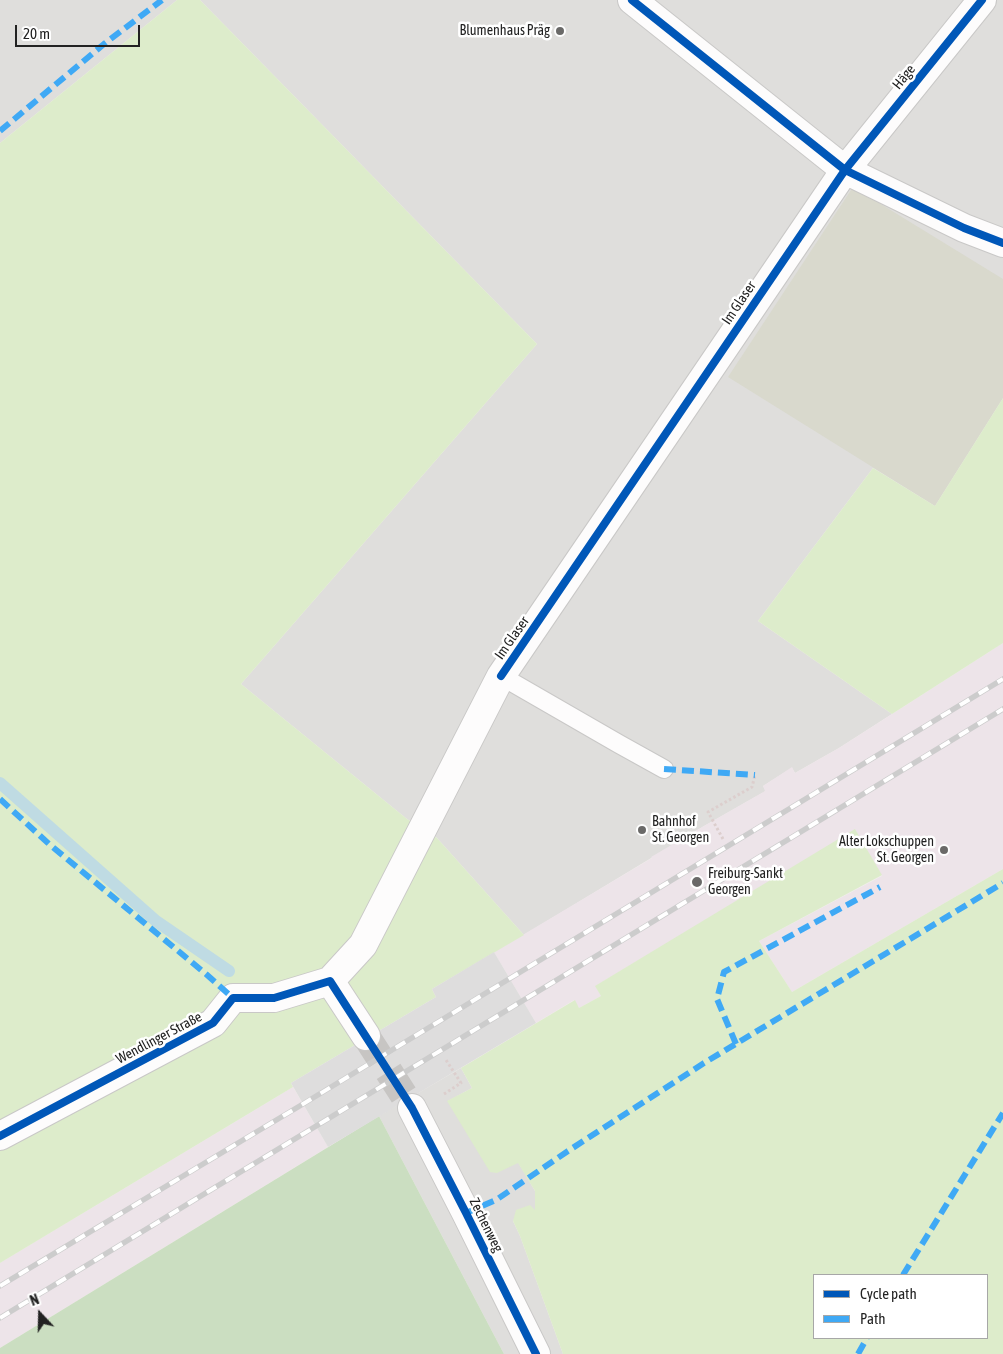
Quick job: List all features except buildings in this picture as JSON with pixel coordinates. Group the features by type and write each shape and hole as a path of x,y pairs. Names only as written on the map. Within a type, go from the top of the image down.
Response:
{"street":[{"path":"632,0 845,170 964,228 1003,242"},
{"name":"Häge","path":"845,170 982,0"},
{"name":"Im Glaser","path":"330,981 362,945 501,676 845,170"},
{"path":"330,981 366,1036"},
{"name":"Wendlinger Straße","path":"0,1136 214,1023 233,998 274,998 330,981"},
{"name":"Zechenweg","path":"412,1108 536,1354"}],"lane":[{"path":"501,676 664,769"}],"path":[{"path":"723,839 708,812 752,787 755,775"},
{"path":"446,1060 461,1083 454,1088"}],"shaded area":[{"path":"0,0 177,0 0,143"},
{"path":"200,0 1003,0 1003,398 935,506 873,468 758,621 892,714 839,748 795,773 792,768 763,786 766,791 704,826 524,935 437,838 407,819 241,684 537,344"},
{"path":"853,187 1003,279 1003,398 935,506 728,377"},
{"path":"1003,643 1003,869 792,992 759,941 882,876 855,830 596,986 601,996 579,1008 574,1000 536,1023 494,952 765,791 763,786 792,767 795,773 839,748"},
{"path":"461,1068 472,1088 448,1101 497,1172 518,1162 535,1191 535,1211 513,1221 563,1354 504,1354 379,1116"},
{"path":"293,1087 328,1147 0,1348 0,1263"}],"green space":[{"path":"177,0 200,0 537,344 241,684 407,819 437,838 524,935 432,989 436,997 291,1083 293,1087 0,1263 0,143"},
{"path":"1003,398 1003,643 892,714 758,621 873,468 935,506"},
{"path":"855,829 882,875 759,941 792,992 1003,869 1003,1354 563,1354 513,1221 516,1210 530,1205 535,1210 535,1191 518,1163 497,1173 490,1172 447,1101 472,1088 461,1068 575,1000 579,1008 601,996 595,986"},
{"path":"379,1116 504,1354 0,1354 0,1348"}],"pier":[{"path":"494,952 536,1023 328,1147 291,1083 436,997 432,989"}],"waterway":[{"path":"0,783 156,921 229,971"}],"tunnel":[{"path":"366,1036 412,1108"}],"railway":[{"path":"0,1286 1003,679"},
{"path":"0,1318 1003,709"}],"marked path":[{"path":"0,131 104,44 162,0"},
{"path":"664,769 755,775"},
{"path":"0,799 49,844 233,998"},
{"path":"466,1213 496,1200 704,1063 1003,883"},
{"path":"736,1044 717,999 724,972 880,887"},
{"path":"904,1274 1003,1113"},
{"path":"858,1354 866,1339"}],"cycle path":[{"path":"632,0 845,170 964,228 1003,243"},
{"path":"501,676 845,170 982,0"},
{"path":"0,1136 213,1023 233,998 274,998 330,981 412,1108 536,1354"}],"place":[{"name":"Blumenhaus Präg","path":"560,31"},
{"name":"Bahnhof St. Georgen","path":"642,830"},
{"name":"Alter Lokschuppen St. Georgen","path":"944,850"},
{"name":"Freiburg-Sankt Georgen","path":"697,882"}]}
